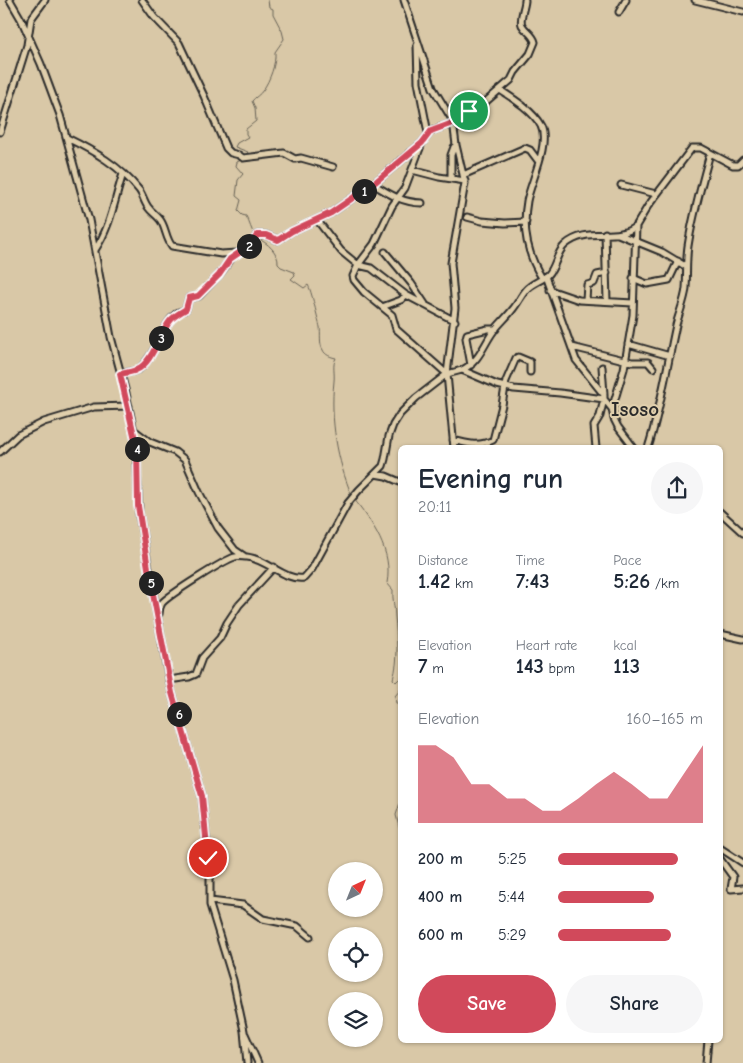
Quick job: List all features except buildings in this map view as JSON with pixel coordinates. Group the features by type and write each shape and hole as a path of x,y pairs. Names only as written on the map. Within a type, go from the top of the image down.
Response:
{"street":[{"path":"10,0 29,38 51,91 67,138 96,250 111,336 134,430 137,448 139,514 169,680 202,796 210,876 210,901 227,959 244,1031 247,1063"},
{"path":"0,132 29,38 31,18 45,0"},
{"path":"142,0 154,17 179,43 226,148 244,158 284,153 295,158 333,166"},
{"path":"404,0 433,88 453,121 456,145 464,178 451,264 456,308 447,374 454,445"},
{"path":"447,374 396,329 392,315 364,292 353,276 358,265 374,244 388,212 405,188 422,143 428,134 434,129 450,124 483,104 511,80 514,72 526,60 534,42 533,37 521,22 525,0"},
{"path":"619,12 626,0"},
{"path":"695,0 743,12"},
{"path":"416,39 418,82 428,134"},
{"path":"500,90 528,111 540,126 544,136 540,162 529,192 526,222 529,255 544,277 550,290 576,360 612,409 618,427 632,445"},
{"path":"67,138 111,163 132,182 140,191 147,206 164,225 168,241 172,246 221,254 238,253"},
{"path":"120,374 136,371 141,367 156,348 170,321 178,313 186,309 189,298 198,296 238,253 252,244 259,234 278,240 292,231 331,213 373,184 422,143"},
{"path":"451,179 451,155 454,147"},
{"path":"412,170 451,179 464,178 525,148 530,150 540,162"},
{"path":"134,430 150,442 180,455 188,465 199,492 218,528 239,554 274,567 291,576 304,578 308,575 348,504 383,466 389,436 400,414 416,398 447,374 462,370 471,365 526,291 551,271 561,248 569,241 589,234 630,232 636,226 656,194 692,148 702,148 733,165 738,165 743,160"},
{"path":"649,445 658,414 686,288 685,266 693,215 710,153"},
{"path":"96,250 112,218 123,174"},
{"path":"373,184 392,196 411,202 422,203"},
{"path":"621,185 656,194"},
{"path":"467,217 479,221 505,224 526,222"},
{"path":"317,220 341,251 358,265 372,268 406,295 455,321"},
{"path":"612,409 626,359 628,344 633,304 636,226"},
{"path":"605,233 607,301"},
{"path":"618,234 662,252 685,266"},
{"path":"385,252 427,306"},
{"path":"633,278 647,284 669,280 678,261"},
{"path":"586,300 587,285 594,282 597,275 606,273"},
{"path":"550,290 579,300 633,304"},
{"path":"382,307 401,300 406,295"},
{"path":"471,365 467,334 496,329"},
{"path":"628,344 670,356"},
{"path":"572,347 638,363 648,362 653,368"},
{"path":"454,440 484,445 493,440 496,434 506,381 516,358 518,357 530,362 530,372"},
{"path":"596,445 594,426 600,416 604,397 602,368"},
{"path":"462,370 497,385 514,389 604,397"},
{"path":"0,452 18,435 44,422 94,407 129,406"},
{"path":"375,474 398,481"},
{"path":"723,515 743,533"},
{"path":"158,616 160,605 163,601 235,557 248,557"},
{"path":"169,680 196,674 202,658 220,638 227,623 247,596 274,567"},
{"path":"723,635 743,639"},
{"path":"723,850 743,863"},
{"path":"723,863 733,877 731,889 743,888"},
{"path":"210,901 243,905 263,918 297,926 310,937"},
{"path":"244,1031 258,1063"},
{"path":"706,1063 708,1043"}],"waterway":[{"path":"245,156 248,152 235,147 237,143 248,137 246,129 256,121 255,108 252,101 262,92 268,82 272,72 275,52 284,39 273,14 273,9 269,7 268,0"},
{"path":"243,159 237,162 236,166 243,174 238,180 236,196 241,200 238,211 246,216 255,236"},
{"path":"258,239 272,248 281,267 294,272 295,275 291,279 304,288 308,285 320,327 322,348 324,352 336,358 333,396 334,425 342,468 352,496"},
{"path":"354,499 380,538 387,560 387,583 393,590 397,640 397,656 393,679 396,682 398,680"},
{"path":"398,692 395,696 396,703 398,704"},
{"path":"398,809 396,815 398,823"}],"district":[{"name":"Isoso","path":"635,409"}],"route":[{"path":"208,858 202,796 172,693 148,568 138,506 137,448 129,406 120,374 136,371 141,367 156,348 170,321 188,307 189,298 197,297 219,275 230,259 252,244 257,235 266,235 278,240 292,231 323,218 389,172 406,155 422,143 431,131 450,124 469,111"}]}
